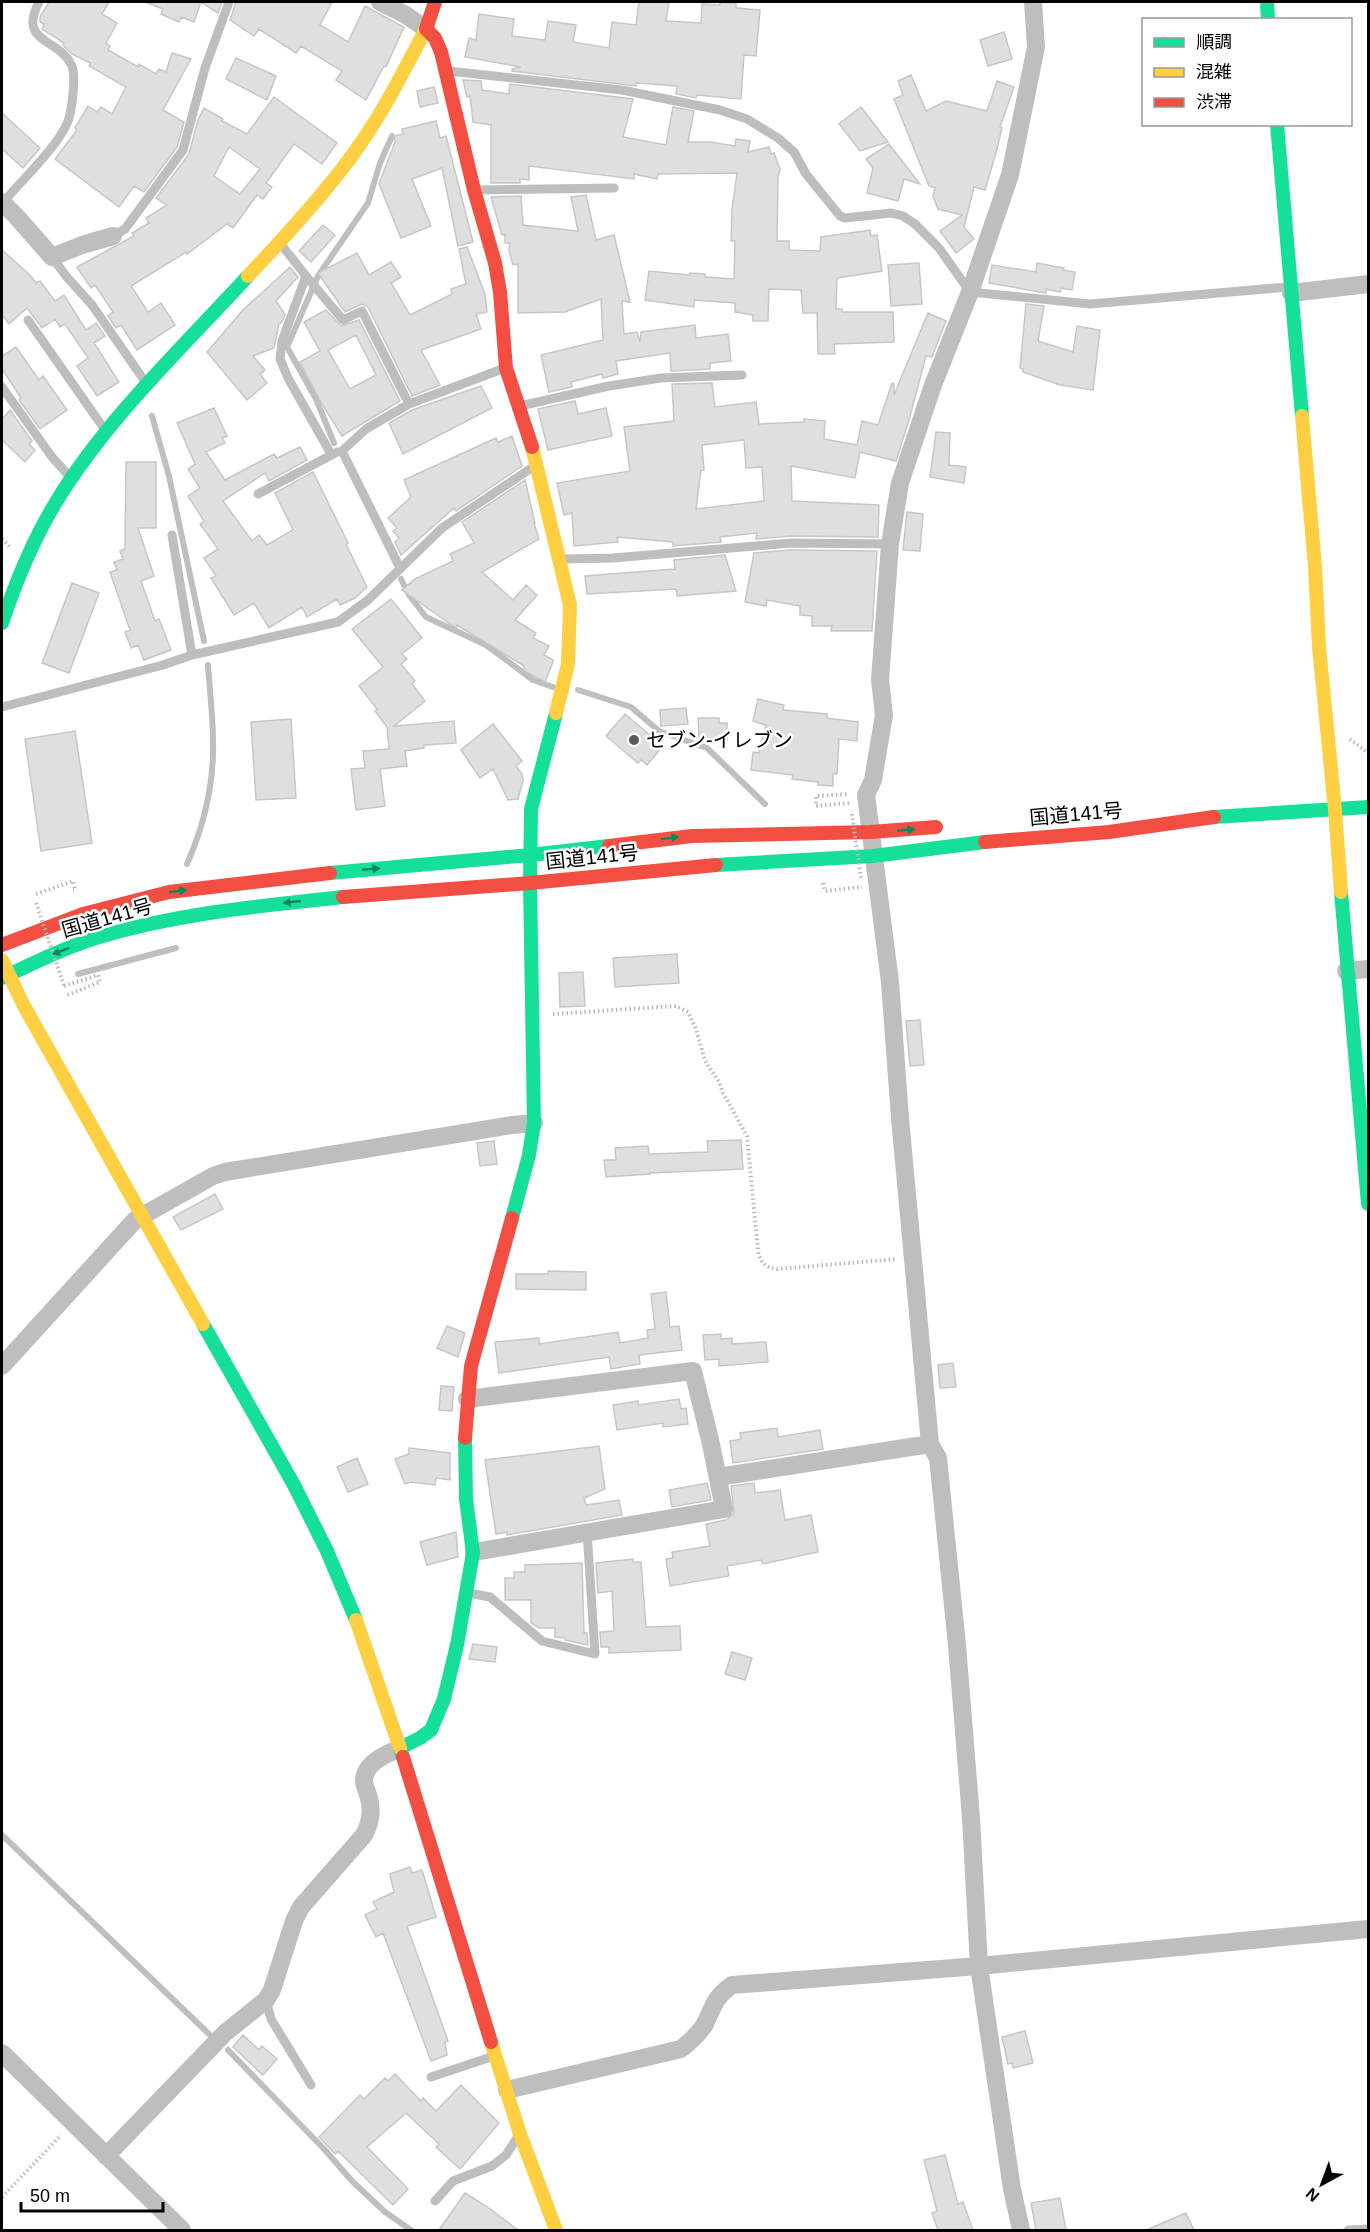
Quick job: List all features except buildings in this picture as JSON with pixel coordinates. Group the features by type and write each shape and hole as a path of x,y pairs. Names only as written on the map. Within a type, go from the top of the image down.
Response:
{"main road":[{"path":"2,623 10,597 32,546 72,478 107,431 147,385 279,241 352,156 376,121 426,29 435,2"},
{"path":"1267,2 1268,18"},
{"path":"400,1748 424,1737 437,1720 460,1628 474,1552 466,1501 464,1457 467,1399 471,1366 529,1155 534,1123 531,810 568,664 570,604 537,464 506,368 500,292 495,263 474,190 438,45 426,29"},
{"path":"1277,126 1315,567 1319,647 1335,810 1346,971 1368,1204"},
{"name":"国道141号","path":"5,976 98,938 158,922 229,909 700,866 873,856 992,841 1109,832 1196,818 1368,807"},
{"name":"国道141号","path":"1126,814 1196,818"},
{"name":"国道141号","path":"2,945 83,914 169,892 304,875 530,855 692,836 870,832 951,826"},
{"path":"2,959 5,976 253,1412 327,1551 356,1620 400,1748 520,2134 556,2230"}],"street":[{"path":"380,2 406,15 426,29"},
{"path":"1021,2230 1010,2178 980,1966 957,1645 938,1458 930,1444 890,982 866,795 873,780 884,715 880,680 890,544 900,483 933,385 970,292 1010,175 1036,47 1033,2"},
{"path":"3,207 16,216 52,257 113,236"},
{"path":"1291,290 1368,284"},
{"path":"1346,971 1368,969"},
{"path":"2,1366 128,1227 142,1216 213,1176 225,1172 534,1123"},
{"path":"467,1399 693,1371 724,1509 474,1552"},
{"path":"718,1477 930,1444"},
{"path":"106,2156 225,2033 266,2000 272,1990 294,1921 301,1907 364,1835 370,1825 370,1803 364,1782 367,1769 385,1754 400,1748"},
{"path":"507,2090 681,2049 695,2038 705,2024 710,2008 719,1995 732,1985 980,1966 1368,1929"},
{"path":"2,2054 182,2230"}],"lane":[{"path":"3,207 50,148 69,119 73,71 67,60 36,34 31,25 31,17 39,2"},
{"path":"113,236 125,229 183,150 205,68 229,2"},
{"path":"445,70 622,90 720,110 747,119 778,138 794,152 806,174 840,216 845,218 891,213 915,224 939,248 970,292 1090,304 1291,290"},
{"path":"474,190 614,188"},
{"path":"279,241 343,320 362,311 409,404"},
{"path":"52,257 92,305 147,385"},
{"path":"308,278 282,341 280,359 288,378 331,454"},
{"path":"28,320 107,431"},
{"path":"258,494 331,454 342,451 366,429 409,404 506,368"},
{"path":"518,406 609,386 661,378 742,375"},
{"path":"2,387 52,457 72,478"},
{"path":"342,451 400,568"},
{"path":"2,707 163,665 192,655 338,622 368,600 442,528 537,464"},
{"path":"172,535 192,655"},
{"path":"560,559 613,558 791,543 890,544"},
{"path":"467,1592 490,1597 542,1641 595,1654 587,1531"},
{"path":"266,2000 272,2019 311,2085"},
{"path":"431,2077 496,2055"},
{"path":"435,2201 453,2181 492,2166 506,2155 520,2134"},
{"path":"1348,2230 1368,2229"}],"path":[{"path":"850,794 816,796 816,806 850,803"},
{"path":"852,814 861,878"},
{"path":"36,894 73,881 75,890 66,893"},
{"path":"46,900 36,903 64,986 98,975 100,982 65,996"},
{"path":"533,1016 676,1006 688,1012 696,1029 705,1061 719,1082 723,1094 747,1136 758,1251 760,1262 766,1267 777,1269 913,1257"},
{"path":"2,2197 72,2124"}],"waterway":[{"path":"334,443 316,399 287,347 318,276 368,203 380,163 392,136"},
{"path":"152,416 169,476 204,641"},
{"path":"401,579 409,595 426,617 486,645 533,680 553,687"},
{"path":"187,864 197,838 211,782 213,732 208,665"},
{"path":"578,690 631,707 659,731 707,748 765,804"},
{"path":"78,974 176,948"},
{"path":"2,1835 210,2035"},
{"path":"228,2050 352,2181 385,2212 411,2230"}],"traffic: fast":[{"path":"1267,2 1268,18"},
{"path":"1277,126 1302,416"},
{"path":"2,623 32,546 76,471 98,441 146,385 248,276"},
{"path":"512,1218 529,1155 534,1123 531,809 556,713"},
{"path":"1214,817 1368,807"},
{"path":"716,865 873,856 985,842"},
{"path":"330,873 609,846"},
{"path":"1341,892 1368,1204"},
{"path":"2,978 74,946 129,929 220,911 343,897"},
{"path":"203,1324 294,1485 327,1551 356,1620"},
{"path":"403,1757 400,1748 431,1730 444,1699 457,1645 473,1553 466,1499 465,1438"}],"traffic: slow":[{"path":"248,276 327,188 362,142 426,29"},
{"path":"1302,416 1315,567 1319,647 1341,892"},
{"path":"532,447 570,605 568,664 556,713"},
{"path":"2,960 24,1006 203,1324"},
{"path":"356,1620 400,1748"},
{"path":"491,2042 520,2134 556,2230"}],"traffic: jam":[{"path":"435,2 426,29 435,38 441,52 474,190 495,263 500,292 506,368 532,447"},
{"path":"985,842 1109,832 1214,817"},
{"path":"609,846 692,836 870,832 936,827"},
{"path":"343,897 530,883 716,865"},
{"path":"2,945 83,914 169,892 330,873"},
{"path":"465,1438 471,1366 512,1218"},
{"path":"403,1757 491,2042"}],"place":[{"name":"セブン-イレブン","path":"634,740"}]}
